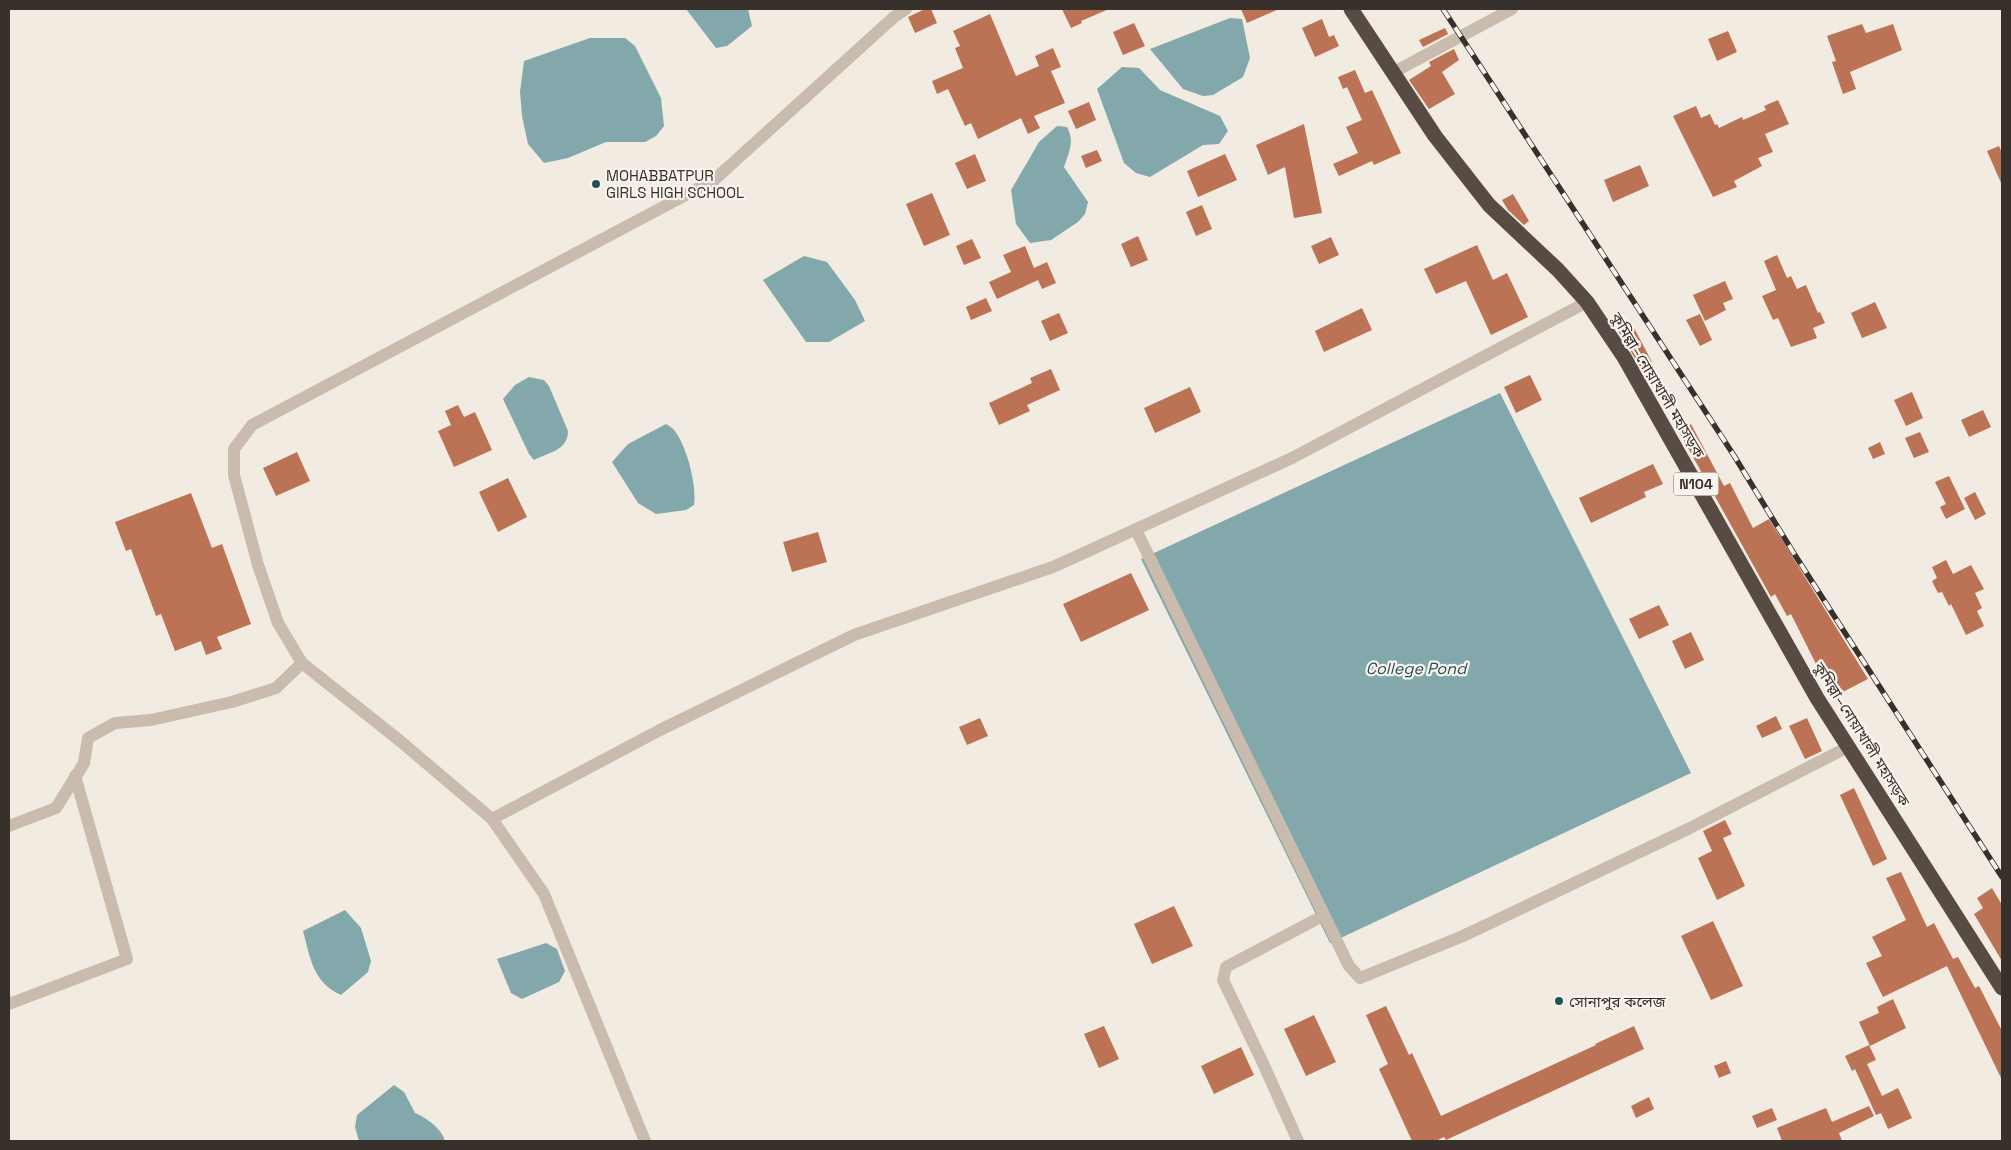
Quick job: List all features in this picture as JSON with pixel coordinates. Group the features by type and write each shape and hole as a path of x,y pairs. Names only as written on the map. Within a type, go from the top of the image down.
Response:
{"highway":[{"name":"কুমিল্লা–নোয়াখালী মহাসড়ক","path":"1351,9 1435,136 1489,205 1558,270 1588,302 1624,357 1817,698 2002,988"}],"street":[{"path":"645,1141 544,894 492,819 399,740 302,662 278,623 258,564 234,475 234,449 252,425 714,180 891,13 906,9"},
{"path":"1392,73 1512,9"},
{"path":"492,819 660,730 854,635 1053,567 1292,458 1588,302"},
{"path":"1136,530 1348,966 1360,978 1472,932 1688,829 1848,747"},
{"path":"9,826 56,808 84,763 88,738 115,723 151,720 232,702 276,688 302,662"},
{"path":"9,1004 127,959 75,776"},
{"path":"1298,1141 1262,1061 1222,980 1226,966 1315,920"}],"water":[{"path":"686,9 748,9 752,26 727,46 716,48"},
{"path":"1230,18 1242,19 1250,58 1243,77 1213,95 1203,96 1183,89 1150,49"},
{"path":"590,38 625,38 635,46 661,98 664,126 656,136 645,142 606,142 568,158 544,163 528,144 522,116 520,92 524,61"},
{"path":"1122,67 1139,68 1160,90 1220,116 1228,131 1219,144 1203,145 1150,177 1136,173 1124,163 1097,89"},
{"path":"1057,126 1067,127 1071,137 1064,167 1088,202 1085,214 1078,222 1051,240 1030,243 1016,224 1011,190 1039,142"},
{"path":"804,256 827,262 855,300 865,321 829,342 806,342 763,280"},
{"path":"529,377 544,380 549,386 568,431 565,442 557,450 534,460 529,454 503,399 515,385"},
{"name":"College Pond","path":"1500,393 1691,773 1330,943 1141,559"},
{"path":"666,424 675,431 687,457 695,497 694,505 686,510 656,514 638,503 612,462 628,444"},
{"path":"345,910 361,928 371,961 368,972 341,995 324,984 314,968 303,931"},
{"path":"546,943 557,949 565,971 559,982 522,999 511,993 497,959"},
{"path":"394,1085 404,1092 415,1113 433,1124 445,1141 359,1141 355,1127 357,1115"}],"building":[{"path":"925,9 931,9 937,23 915,33 908,17"},
{"path":"1062,9 1109,9 1081,21 1082,23 1071,28"},
{"path":"1241,9 1279,9 1247,23"},
{"path":"990,14 1016,76 1039,66 1035,56 1053,48 1061,67 1051,71 1065,103 1034,116 1040,128 1028,134 1021,118 978,139 971,123 965,126 948,89 937,94 932,81 963,68 955,48 960,46 953,31"},
{"path":"1322,19 1329,37 1334,35 1339,46 1315,57 1302,28"},
{"path":"1134,23 1145,46 1123,55 1113,32"},
{"path":"1862,24 1866,33 1893,24 1902,50 1850,72 1856,89 1843,94 1832,62 1836,61 1827,36"},
{"path":"1445,28 1448,34 1423,47 1419,40"},
{"path":"1728,31 1737,52 1717,61 1708,39"},
{"path":"1454,49 1459,60 1442,72 1455,94 1429,109 1409,80 1431,66 1429,62"},
{"path":"1355,70 1365,93 1372,90 1401,153 1374,165 1372,161 1339,176 1333,164 1358,153 1346,127 1362,120 1347,87 1343,89 1338,77"},
{"path":"1778,100 1789,124 1765,134 1773,152 1758,158 1762,166 1734,181 1737,187 1713,197 1673,116 1696,106 1701,118 1710,114 1715,125 1717,124 1719,128 1742,117 1743,120 1766,110 1764,106"},
{"path":"1089,102 1096,120 1076,129 1068,111"},
{"path":"1304,124 1322,213 1294,218 1285,167 1268,175 1256,145"},
{"path":"1999,146 2002,153 2002,185 1987,151"},
{"path":"1097,150 1102,161 1086,168 1081,156"},
{"path":"975,154 986,181 967,189 955,163"},
{"path":"1225,154 1237,180 1198,197 1187,171"},
{"path":"1640,165 1649,186 1613,202 1604,180"},
{"path":"932,193 950,235 924,246 906,204"},
{"path":"1513,194 1529,221 1524,225 1508,210 1502,200"},
{"path":"1202,205 1212,229 1196,236 1186,212"},
{"path":"1138,236 1148,260 1131,267 1121,244"},
{"path":"1331,237 1339,255 1319,264 1311,246"},
{"path":"972,239 981,258 964,265 956,246"},
{"path":"1477,245 1493,280 1507,273 1528,317 1491,335 1466,281 1436,294 1424,269"},
{"path":"1025,246 1034,268 1047,262 1056,283 1042,289 1038,280 997,299 989,282 1011,272 1003,255"},
{"path":"1777,255 1787,278 1791,276 1797,289 1806,285 1818,313 1820,312 1825,323 1813,328 1817,338 1791,347 1778,318 1773,320 1762,296 1776,290 1764,261"},
{"path":"1725,281 1733,299 1723,303 1726,310 1705,321 1693,295"},
{"path":"986,298 992,311 971,320 966,307"},
{"path":"1875,302 1887,328 1862,338 1851,313"},
{"path":"1362,308 1372,330 1324,352 1315,331"},
{"path":"1059,313 1068,333 1050,341 1041,321"},
{"path":"1700,314 1712,340 1700,346 1686,320"},
{"path":"1632,324 1652,362 1641,368 1618,331"},
{"path":"1051,369 1060,390 1027,405 1030,411 999,425 989,403 1032,383 1030,378"},
{"path":"1530,375 1542,400 1516,413 1504,387"},
{"path":"1190,387 1201,412 1155,433 1144,408"},
{"path":"1912,392 1923,418 1906,426 1894,400"},
{"path":"458,405 464,417 475,412 492,450 454,467 438,431 451,425 445,411"},
{"path":"1983,410 1991,427 1969,437 1961,420"},
{"path":"1691,424 1724,486 1730,483 1753,528 1769,519 1868,679 1835,696 1821,669 1819,670 1791,614 1787,616 1775,594 1771,597 1678,430"},
{"path":"1920,432 1929,452 1914,458 1905,438"},
{"path":"1880,442 1885,454 1873,459 1868,448"},
{"path":"297,452 310,481 276,496 263,468"},
{"path":"1653,464 1663,484 1644,492 1646,497 1591,523 1579,498"},
{"path":"1949,476 1965,509 1946,519 1940,507 1946,504 1935,482"},
{"path":"508,478 527,517 498,532 479,492"},
{"path":"1975,492 1986,514 1975,520 1964,498"},
{"path":"191,493 212,548 222,544 251,624 217,637 222,649 206,655 201,641 175,651 161,614 156,616 131,549 126,551 115,522"},
{"path":"818,532 827,562 792,572 783,542"},
{"path":"1946,560 1953,574 1971,565 1984,589 1975,593 1982,608 1977,611 1984,626 1966,635 1951,604 1949,606 1942,592 1938,593 1932,581 1937,578 1932,567"},
{"path":"1131,573 1149,610 1081,642 1063,604"},
{"path":"1659,605 1669,625 1639,639 1629,619"},
{"path":"1691,632 1704,660 1685,669 1672,641"},
{"path":"1776,716 1782,729 1762,738 1756,726"},
{"path":"980,718 988,736 967,745 959,727"},
{"path":"1807,718 1822,751 1805,759 1789,726"},
{"path":"1854,788 1887,859 1873,866 1840,795"},
{"path":"1725,820 1732,834 1723,838 1745,886 1717,900 1698,858 1712,851 1703,831"},
{"path":"1901,872 1927,927 1934,923 1953,959 1958,957 1975,988 1979,986 2002,1031 2002,1080 1947,966 1883,997 1866,963 1882,956 1872,937 1906,920 1886,878"},
{"path":"1992,888 2002,905 2002,961 1974,914 1983,908 1977,898"},
{"path":"1174,906 1193,946 1152,964 1134,924"},
{"path":"1713,921 1743,986 1711,1000 1681,936"},
{"path":"1893,999 1906,1028 1870,1046 1859,1022 1879,1013 1877,1007"},
{"path":"1386,1006 1409,1055 1412,1053 1441,1116 1634,1026 1644,1049 1446,1140 1444,1137 1436,1141 1412,1141 1379,1069 1388,1064 1366,1015"},
{"path":"1314,1015 1336,1062 1306,1076 1284,1029"},
{"path":"1104,1026 1119,1059 1099,1068 1084,1034"},
{"path":"1869,1045 1876,1060 1867,1064 1882,1096 1898,1088 1912,1118 1888,1129 1881,1113 1876,1115 1855,1069 1852,1071 1845,1056"},
{"path":"1241,1047 1254,1075 1214,1094 1201,1066"},
{"path":"1726,1061 1731,1073 1719,1078 1714,1066"},
{"path":"1649,1097 1654,1109 1636,1118 1631,1106"},
{"path":"1869,1106 1874,1116 1839,1133 1842,1141 1782,1141 1777,1128 1826,1108 1832,1122"},
{"path":"1772,1108 1777,1120 1757,1128 1752,1116"}],"railway":[{"path":"1443,9 1733,454 1793,552 2002,877"}],"place":[{"name":"MOHABBATPUR GIRLS HIGH SCHOOL","path":"596,184"},
{"name":"সোনাপুর কলেজ","path":"1559,1001"}]}
